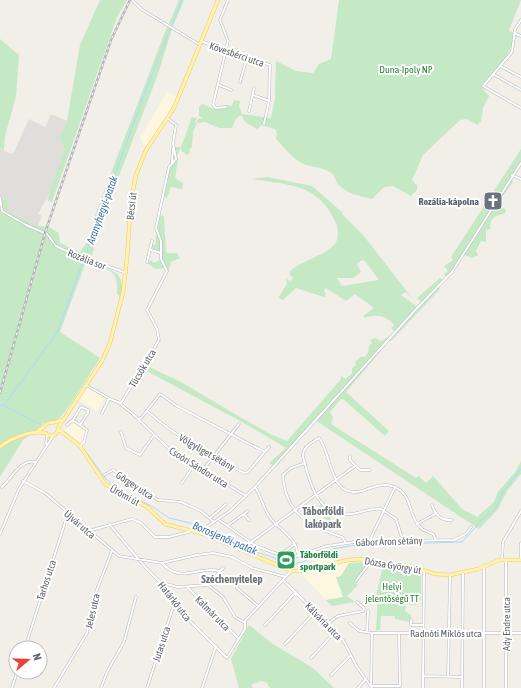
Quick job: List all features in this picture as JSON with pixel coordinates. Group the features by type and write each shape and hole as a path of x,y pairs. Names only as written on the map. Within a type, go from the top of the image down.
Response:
{"main road":[{"name":"Bécsi út","path":"58,428 64,416 86,385 110,343 121,302 126,273 130,210 134,183 146,150 168,118 178,97 218,0"},
{"name":"Bécsi út","path":"54,423 64,416"},
{"path":"0,447 14,439 35,433 44,428 48,423 54,423 58,428 54,435"},
{"path":"44,428 46,434"},
{"name":"Ürömi út","path":"58,428 66,436 81,445 101,479 108,486 147,507 165,524 199,532"},
{"path":"35,433 66,436"},
{"name":"Dózsa György út","path":"199,532 291,571 301,571 348,560 371,560 436,574 450,575 463,573 504,560 521,560"}],"street":[{"path":"132,0 137,6 200,45"},
{"path":"226,108 214,107 227,50 228,39 220,20 228,0"},
{"path":"521,20 514,33 512,52 483,86 521,108"},
{"path":"514,33 521,36"},
{"name":"Kövesbérci utca","path":"203,42 270,65 269,101"},
{"path":"240,82 247,57"},
{"path":"500,66 521,77"},
{"path":"493,74 521,90"},
{"path":"219,85 231,90"},
{"path":"249,111 254,88"},
{"path":"253,95 269,101 264,124"},
{"name":"Tücsök utca","path":"168,118 176,126 173,143 176,159 172,162"},
{"name":"Tücsök utca","path":"119,403 122,402 159,340 157,328 147,310 166,272 160,253 161,241 156,228 174,148"},
{"path":"199,532 219,520 255,487 418,307 452,272 521,163"},
{"path":"512,175 521,179"},
{"name":"Rozália sor","path":"0,198 2,202 0,208 3,212 47,234 58,248 126,273"},
{"path":"147,262 148,251 151,250 152,241"},
{"path":"151,250 160,253"},
{"path":"86,385 109,399 119,403"},
{"path":"138,419 160,394 176,406 265,452"},
{"path":"102,413 109,399"},
{"name":"Csoóri Sándor utca","path":"119,403 169,449 246,496"},
{"path":"67,425 73,420 81,407 88,410 88,413 80,425"},
{"name":"Völgyliget sétány","path":"147,410 163,426 213,457 246,473 269,447"},
{"path":"73,420 88,432 81,445"},
{"path":"203,470 239,424"},
{"path":"121,432 126,448 140,455 154,435"},
{"path":"46,434 48,438 46,445"},
{"path":"0,534 23,481 54,435"},
{"path":"403,541 396,519 384,511 378,509 352,515 339,514 328,509 316,495 303,455 305,449 319,438 324,446 329,464 336,480 345,488 353,492 381,485 395,487 406,496 417,524 422,529 433,534 436,540"},
{"path":"350,456 355,466 360,470 370,470"},
{"path":"2,487 23,463 28,461 35,462"},
{"path":"305,463 291,468 283,475 285,489 295,510 312,526 342,537 346,543"},
{"path":"182,483 194,465"},
{"path":"250,543 355,466"},
{"name":"Görgey utca","path":"104,475 113,470 158,500 181,502 201,511 214,522"},
{"name":"Újvár utca","path":"23,481 45,493 119,556 162,563"},
{"path":"255,487 266,511 275,524 295,544 298,556"},
{"path":"370,540 395,487"},
{"path":"210,518 226,504"},
{"path":"432,505 435,514 442,519 452,520"},
{"path":"227,526 248,511"},
{"name":"Ady Endre utca","path":"506,688 503,542 521,511"},
{"name":"Tarhos utca","path":"27,640 68,513"},
{"path":"244,514 249,520"},
{"path":"417,524 435,514"},
{"path":"88,531 109,524 134,519 141,523 152,536 160,538 192,531"},
{"name":"Gábor Áron sétány","path":"219,520 250,543 280,556 298,556 327,546 370,540 403,541 457,539 468,532 471,527"},
{"name":"Határkő utca","path":"109,524 161,582 186,617 227,658 238,638"},
{"path":"521,542 521,560"},
{"path":"280,556 295,544"},
{"name":"Jeles utca","path":"54,688 86,633 96,592 112,551"},
{"path":"162,563 213,553 231,558 252,568 286,577"},
{"path":"356,581 371,560"},
{"path":"162,563 169,570 180,574 220,571"},
{"path":"484,567 484,688"},
{"path":"161,582 175,587 208,585 223,568"},
{"path":"238,638 245,629 245,623 258,606 291,571"},
{"path":"423,688 424,571"},
{"path":"462,688 463,573"},
{"path":"448,677 450,575"},
{"name":"Kálvária utca","path":"283,580 343,640 357,667 372,687"},
{"path":"208,585 227,602 235,617 245,623"},
{"name":"Kalmár utca","path":"187,587 238,638"},
{"path":"237,588 258,606"},
{"path":"265,624 296,592"},
{"path":"101,688 107,672 124,642 136,597"},
{"name":"Jutas utca","path":"147,688 175,600"},
{"path":"327,624 338,616 363,611 364,608 357,602"},
{"path":"367,632 368,611"},
{"path":"285,644 315,612"},
{"path":"412,620 412,625 423,625"},
{"name":"Radnóti Miklós utca","path":"350,623 361,632 372,633 521,633"},
{"path":"311,658 335,632"},
{"path":"372,633 372,687 400,686 399,633"},
{"path":"202,688 216,646"},
{"path":"332,676 351,655"},
{"path":"424,676 462,677"},
{"path":"358,688 366,679"}],"shaded area":[{"path":"167,92 178,97 146,150 140,138"},
{"path":"51,114 67,121 59,138 65,149 53,187 38,214 42,216 38,226 5,210 9,201 0,197 0,147 4,151 13,154 29,119 45,127"},
{"path":"87,386 104,398 97,411 78,400"},
{"path":"72,421 87,431 81,444 64,431"},
{"path":"329,553 341,563 350,561 341,576 343,597 326,600 301,574 318,569 313,558"}],"green space":[{"path":"100,0 127,0 117,17 52,202 47,200 65,149 59,138 67,121 80,45"},
{"path":"179,0 184,0 173,26 169,23"},
{"name":"Duna-Ipoly NP","path":"339,0 521,0 509,30 514,34 513,37 516,39 506,57 483,89 489,96 483,108 481,121 477,125 466,119 460,120 423,155 412,180 417,185 417,190 411,196 393,186 384,187 372,199 358,196 338,184 332,173 296,160 276,139 277,133 275,129 262,125 257,129 245,122 242,116 239,116 235,120 232,128 219,128 205,122 197,123 198,119 203,118 199,116 199,107 202,104 215,109 221,109 226,105 232,106 234,100 240,101 239,106 242,114 271,118 275,98 276,61 296,71 313,73 319,64 331,59"},
{"path":"167,27 172,29 157,77 110,199 92,255 84,267 60,332 100,358 72,402 58,420 43,423 39,428 23,440 0,477 0,197 9,201 6,210 38,226 49,227 59,233 60,243 80,252 86,244 98,207"},
{"path":"0,39 19,55 16,96 5,136 4,151 0,147"},
{"path":"192,117 197,118 195,122 197,123 193,132 192,147 189,150 190,153 186,155 182,152 181,148 177,155 178,159 175,178 183,183 182,189 171,187 167,198 164,197 173,147 181,147"},
{"path":"521,149 521,162 509,179 513,182 502,197 499,207 506,209 505,213 495,216 492,219 490,226 491,229 486,230 486,242 481,241 476,251 478,255 472,258 464,255 451,273 438,286 440,289 391,341 389,341 396,333 391,328 394,325 388,319 381,316 365,318 363,316 374,308 355,294 346,301 326,288 324,290 326,294 324,297 296,288 283,300 278,298 287,284 286,279 291,281 293,278 289,274 291,270 322,254 335,244 338,236 337,226 329,210 312,194 291,185 253,179 267,177 312,186 343,213 342,214 363,235 412,298 406,292 401,295 419,308 423,304 417,298 440,278 442,280 446,277 444,274 448,271 444,266 453,260 451,257","holes":["362,260 365,261 379,280 342,286 337,278 353,278 361,272 357,264"]},
{"path":"159,215 164,216 166,251 167,253 177,253 180,258 171,262 168,272 165,268 156,269 147,263 152,260 153,263 160,260 160,251 151,248 151,245 155,245"},
{"path":"98,265 115,272 118,275 122,284 121,297 117,294 116,279 112,272 97,268"},
{"path":"388,337 383,345 385,346 346,392 389,431 385,436 343,399 341,399 330,412 333,417 331,424 416,478 419,476 426,483 433,476 462,509 477,517 494,502 498,492 516,471 521,461 521,474 507,491 498,509 479,529 315,420 276,467 269,463 286,448 242,422 143,369 145,365 181,382 270,434 287,441 341,379 341,376 346,379 352,373 352,368 356,365 355,362 360,357 365,357 368,353 369,346 372,343 370,340 375,338 381,341"},
{"path":"321,504 333,512 329,521 314,512"},
{"path":"368,562 354,581 358,585 347,596 355,602 332,606 326,600 343,597 336,577 341,576 349,563"},
{"name":"Helyi jelentőségű TT","path":"383,565 405,568 407,573 421,574 421,600 417,600 417,605 409,605 409,600 406,600 405,611 411,615 411,622 395,619 395,616 381,616 380,630 376,630 378,597 376,597"},
{"path":"249,625 273,644 313,668 334,688 270,688 266,682 261,681 251,685 253,688 239,688 231,659"}],"waterway":[{"name":"Aranyhegyi-patak","path":"0,406 6,402 57,333 144,95 182,0"},
{"name":"Borosjenői-patak","path":"3,405 41,425"},
{"name":"Borosjenői-patak","path":"65,432 81,445"},
{"name":"Borosjenői-patak","path":"83,448 106,479 115,487 153,507 169,518 199,525 209,533 235,540 250,550 275,558 285,565 303,562 328,550 355,545 462,542 482,520 495,509 503,492 521,469"}],"railway":[{"path":"0,393 46,230 111,40 130,0"}],"place":[{"name":"Rozália-kápolna","path":"493,201"},
{"name":"Táborföldi sportpark","path":"286,560"}],"district":[{"name":"Táborföldi lakópark","path":"323,517"},
{"name":"Széchenyitelep","path":"232,579"}]}
